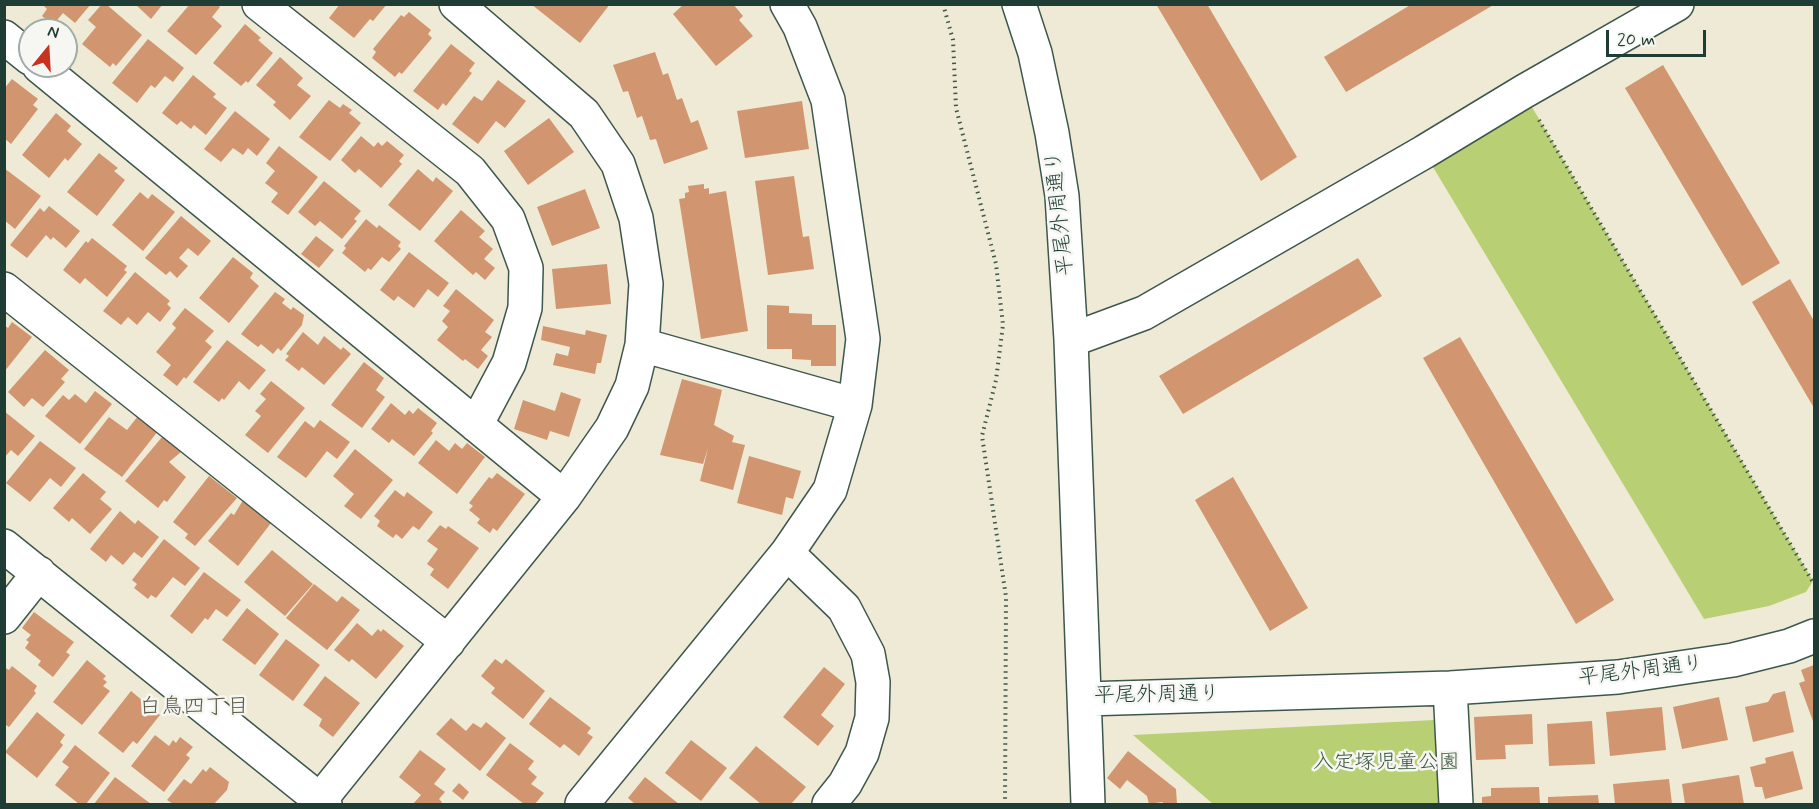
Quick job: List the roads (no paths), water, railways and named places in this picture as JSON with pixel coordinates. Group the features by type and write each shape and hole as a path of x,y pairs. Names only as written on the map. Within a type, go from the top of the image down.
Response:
{"street":[{"path":"259,4 470,171 508,219 526,268 525,308 509,363 476,425"},
{"path":"4,546 323,802 564,498 612,428 632,386 642,345 646,284 636,218 618,164 584,114 456,4"},
{"path":"582,804 788,553 830,490 855,405 863,339 828,100 800,27 787,4"},
{"name":"平尾外周通り","path":"1019,4 1035,54 1052,133 1062,196 1071,340 1085,699 1450,688 1618,677 1733,660 1789,646 1815,636"},
{"path":"1071,340 1144,313 1677,4"},
{"path":"4,37 18,48"},
{"path":"54,78 564,498"},
{"path":"4,289 448,642"},
{"path":"642,345 855,405"},
{"path":"788,553 844,608 868,654 873,682 872,718 862,753 845,784 829,804"},
{"path":"4,617 39,573"},
{"path":"1450,688 1456,804"},
{"path":"1085,699 1088,804"}],"district":[{"name":"白鳥四丁目","path":"194,708"}],"park label":[{"name":"入定塚児童公園","path":"1386,764"}]}
